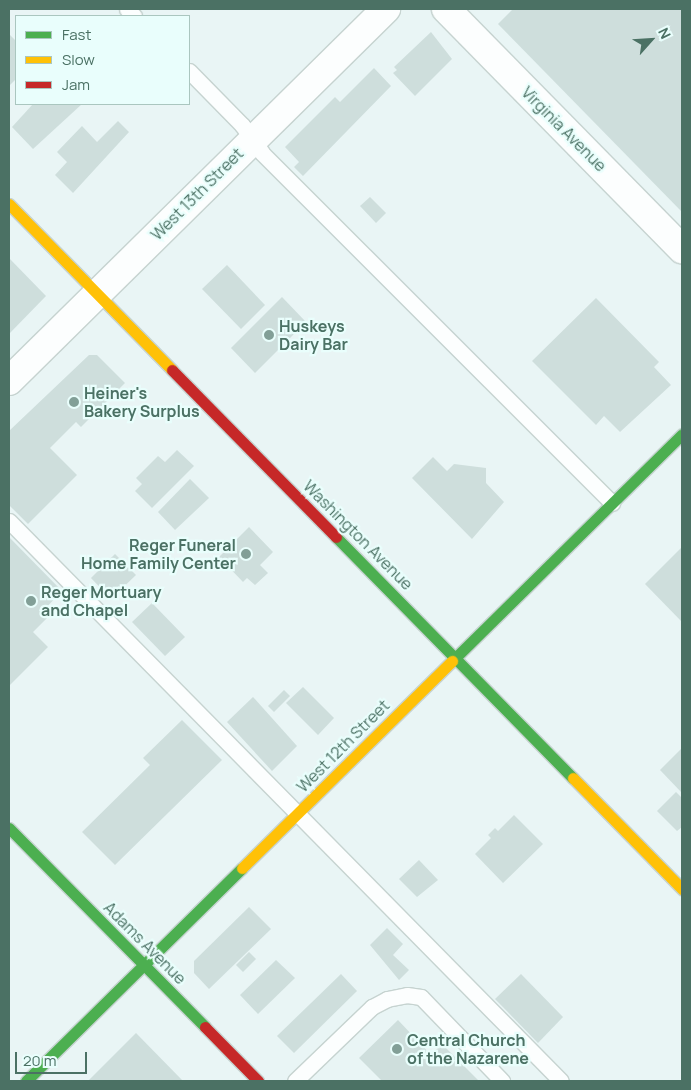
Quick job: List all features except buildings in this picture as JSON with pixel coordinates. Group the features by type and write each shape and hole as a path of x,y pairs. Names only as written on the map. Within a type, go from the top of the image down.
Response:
{"main road":[{"name":"Washington Avenue","path":"9,204 682,889"},
{"name":"West 12th Street","path":"26,1081 682,434"},
{"name":"Adams Avenue","path":"9,828 258,1081"}],"street":[{"name":"West 13th Street","path":"9,381 252,139 386,9"},
{"name":"Virginia Avenue","path":"446,9 682,250"}],"lane":[{"path":"190,72 262,152 612,503"},
{"path":"9,521 298,812 561,1081"},
{"path":"295,1081 372,1007 387,998 407,995 421,997 502,1081"}],"traffic: fast":[{"path":"452,661 682,434"},
{"path":"336,537 573,778"},
{"path":"9,828 205,1027"},
{"path":"26,1081 242,868"}],"traffic: slow":[{"path":"9,204 172,370"},
{"path":"242,868 452,661"},
{"path":"573,778 682,889"}],"traffic: jam":[{"path":"172,370 336,537"},
{"path":"205,1027 258,1081"}],"place":[{"name":"Huskeys Dairy Bar","path":"269,335"},
{"name":"Heiner's Bakery Surplus","path":"74,402"},
{"name":"Reger Funeral Home Family Center","path":"246,554"},
{"name":"Reger Mortuary and Chapel","path":"31,601"},
{"name":"Central Church of the Nazarene","path":"397,1049"}]}
